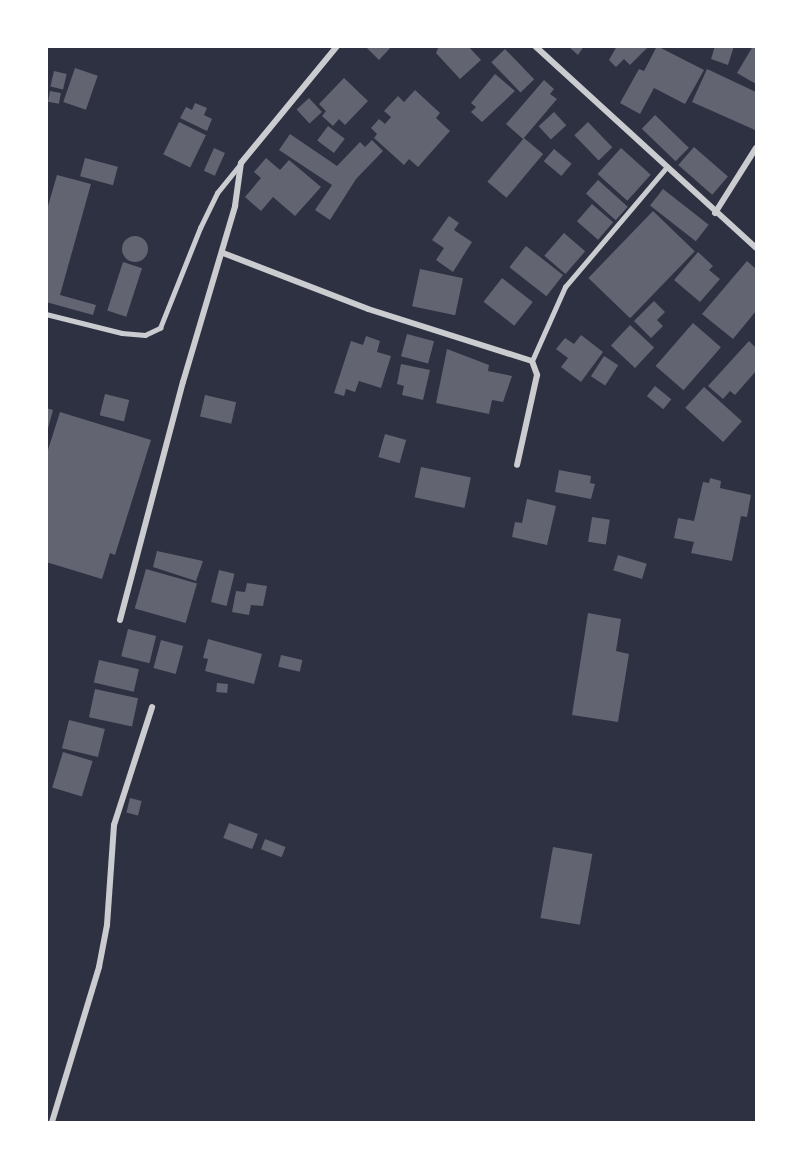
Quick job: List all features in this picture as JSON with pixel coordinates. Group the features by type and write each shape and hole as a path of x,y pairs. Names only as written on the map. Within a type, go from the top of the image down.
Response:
{"street":[{"path":"120,620 183,382 236,206 241,163 337,46"},
{"path":"535,46 665,169 756,248"},
{"path":"715,213 756,148"},
{"path":"223,253 368,309 532,361 537,375 517,465"},
{"path":"52,1122 99,967 108,925 114,825 152,707"}],"lane":[{"path":"46,314 122,333 145,335 160,328 200,228 217,193 241,163"},
{"path":"532,361 554,304 565,287 665,169"}],"building":[{"path":"365,46 392,46 379,60"},
{"path":"439,46 468,46 481,60 460,79 436,53"},
{"path":"568,46 584,46 578,55"},
{"path":"617,46 649,46 630,65 624,59 616,67 609,60"},
{"path":"657,46 704,70 685,104 654,88 640,114 620,103 639,69 644,71"},
{"path":"715,46 734,46 728,65 711,59"},
{"path":"753,46 756,47 756,84 737,73"},
{"path":"505,49 534,79 521,92 491,62"},
{"path":"75,68 98,76 86,110 63,102"},
{"path":"707,69 756,92 755,130 692,102"},
{"path":"54,71 67,74 63,90 50,87"},
{"path":"495,74 515,91 482,122 471,112 476,107 471,103"},
{"path":"344,78 368,101 345,125 339,119 333,126 322,116 326,111 319,104"},
{"path":"544,80 554,89 550,94 557,99 523,139 506,124"},
{"path":"415,90 440,113 436,118 450,131 418,167 409,159 404,165 374,138 377,134 371,128 379,119 385,124 391,117 384,111 398,96 404,102"},
{"path":"50,91 61,93 59,104 48,102"},
{"path":"309,98 322,112 310,123 297,110"},
{"path":"195,103 207,108 204,115 212,119 207,131 180,118 186,107 192,110"},
{"path":"554,112 566,125 551,139 539,126"},
{"path":"655,115 689,148 676,161 642,129"},
{"path":"179,122 206,135 190,168 163,154"},
{"path":"588,122 612,147 599,160 574,135"},
{"path":"328,126 345,139 334,153 317,140"},
{"path":"290,134 337,166 360,142 365,147 372,140 383,151 356,179 330,220 315,210 332,185 279,150"},
{"path":"524,138 543,154 507,198 487,182"},
{"path":"694,147 728,177 712,195 678,165"},
{"path":"214,148 225,153 215,176 204,171"},
{"path":"621,148 651,175 627,201 598,174"},
{"path":"554,149 572,164 561,176 544,161"},
{"path":"85,158 118,167 113,185 80,176"},
{"path":"266,158 280,170 289,160 321,187 295,216 273,197 261,211 245,197 261,178 254,172"},
{"path":"57,175 91,184 60,295 96,305 93,315 46,302 46,213"},
{"path":"598,180 628,207 616,220 586,193"},
{"path":"663,189 709,225 696,241 650,206"},
{"path":"592,204 613,222 598,240 577,221"},
{"path":"653,211 695,251 630,318 588,278"},
{"path":"449,216 459,223 454,230 472,242 453,272 436,260 444,248 432,240"},
{"path":"564,233 585,251 565,274 544,256"},
{"path":"135,236 144,240 148,249 144,258 135,262 126,258 122,249 126,240"},
{"path":"526,246 563,275 546,296 509,267"},
{"path":"698,252 713,266 709,270 720,279 700,302 674,280"},
{"path":"747,261 756,269 756,311 733,339 702,314"},
{"path":"123,262 142,268 126,317 107,311"},
{"path":"420,269 463,278 455,315 412,306"},
{"path":"502,278 533,302 514,326 484,302"},
{"path":"654,301 665,312 657,320 663,326 651,338 634,321"},
{"path":"693,323 721,347 684,390 656,366"},
{"path":"630,325 654,348 635,368 611,345"},
{"path":"407,334 434,341 428,363 401,356"},
{"path":"581,335 603,352 581,382 561,367 568,358 556,349 565,338 574,344"},
{"path":"366,336 380,341 377,352 391,356 381,388 359,381 355,392 346,389 344,396 334,393 351,341 363,345"},
{"path":"749,341 756,348 756,371 735,395 730,391 723,399 708,386"},
{"path":"447,349 489,365 488,371 512,376 503,402 492,400 489,414 436,403"},
{"path":"604,356 618,365 605,385 591,376"},
{"path":"401,364 430,370 423,400 402,395 404,386 397,384"},
{"path":"655,386 671,399 663,409 647,396"},
{"path":"704,387 742,421 723,442 685,408"},
{"path":"105,394 129,400 124,421 100,415"},
{"path":"205,395 236,402 231,424 200,416"},
{"path":"46,408 53,410 47,432 46,432"},
{"path":"60,412 151,440 115,555 110,553 102,579 46,562 46,456"},
{"path":"385,434 406,440 400,463 378,457"},
{"path":"421,467 471,478 464,508 415,497"},
{"path":"559,470 591,476 590,483 595,484 591,499 555,492"},
{"path":"710,478 721,481 720,488 751,495 747,517 741,516 732,561 691,553 694,542 674,538 678,518 694,521 703,482 709,483"},
{"path":"527,499 556,506 547,545 512,537 515,522 522,523"},
{"path":"592,517 610,520 606,545 588,542"},
{"path":"157,551 203,561 196,581 153,567"},
{"path":"618,555 647,564 642,579 613,570"},
{"path":"146,569 197,584 186,623 135,608"},
{"path":"219,570 235,574 227,606 211,602"},
{"path":"247,583 267,586 263,606 251,605 249,615 232,612 236,591 245,592"},
{"path":"588,613 621,619 616,651 629,654 618,722 572,715"},
{"path":"128,629 156,636 149,663 121,656"},
{"path":"208,639 262,654 254,684 205,671 208,659 203,658"},
{"path":"161,640 183,646 176,674 153,668"},
{"path":"281,655 302,660 300,672 278,667"},
{"path":"99,660 139,669 134,692 94,682"},
{"path":"217,683 228,684 227,693 216,692"},
{"path":"95,689 138,698 132,727 89,717"},
{"path":"69,720 105,729 98,757 62,748"},
{"path":"63,752 93,761 82,796 52,787"},
{"path":"130,798 142,801 138,815 126,813"},
{"path":"229,823 258,834 252,849 223,838"},
{"path":"265,839 286,847 282,857 261,849"},
{"path":"553,847 592,854 580,925 540,918"}]}
